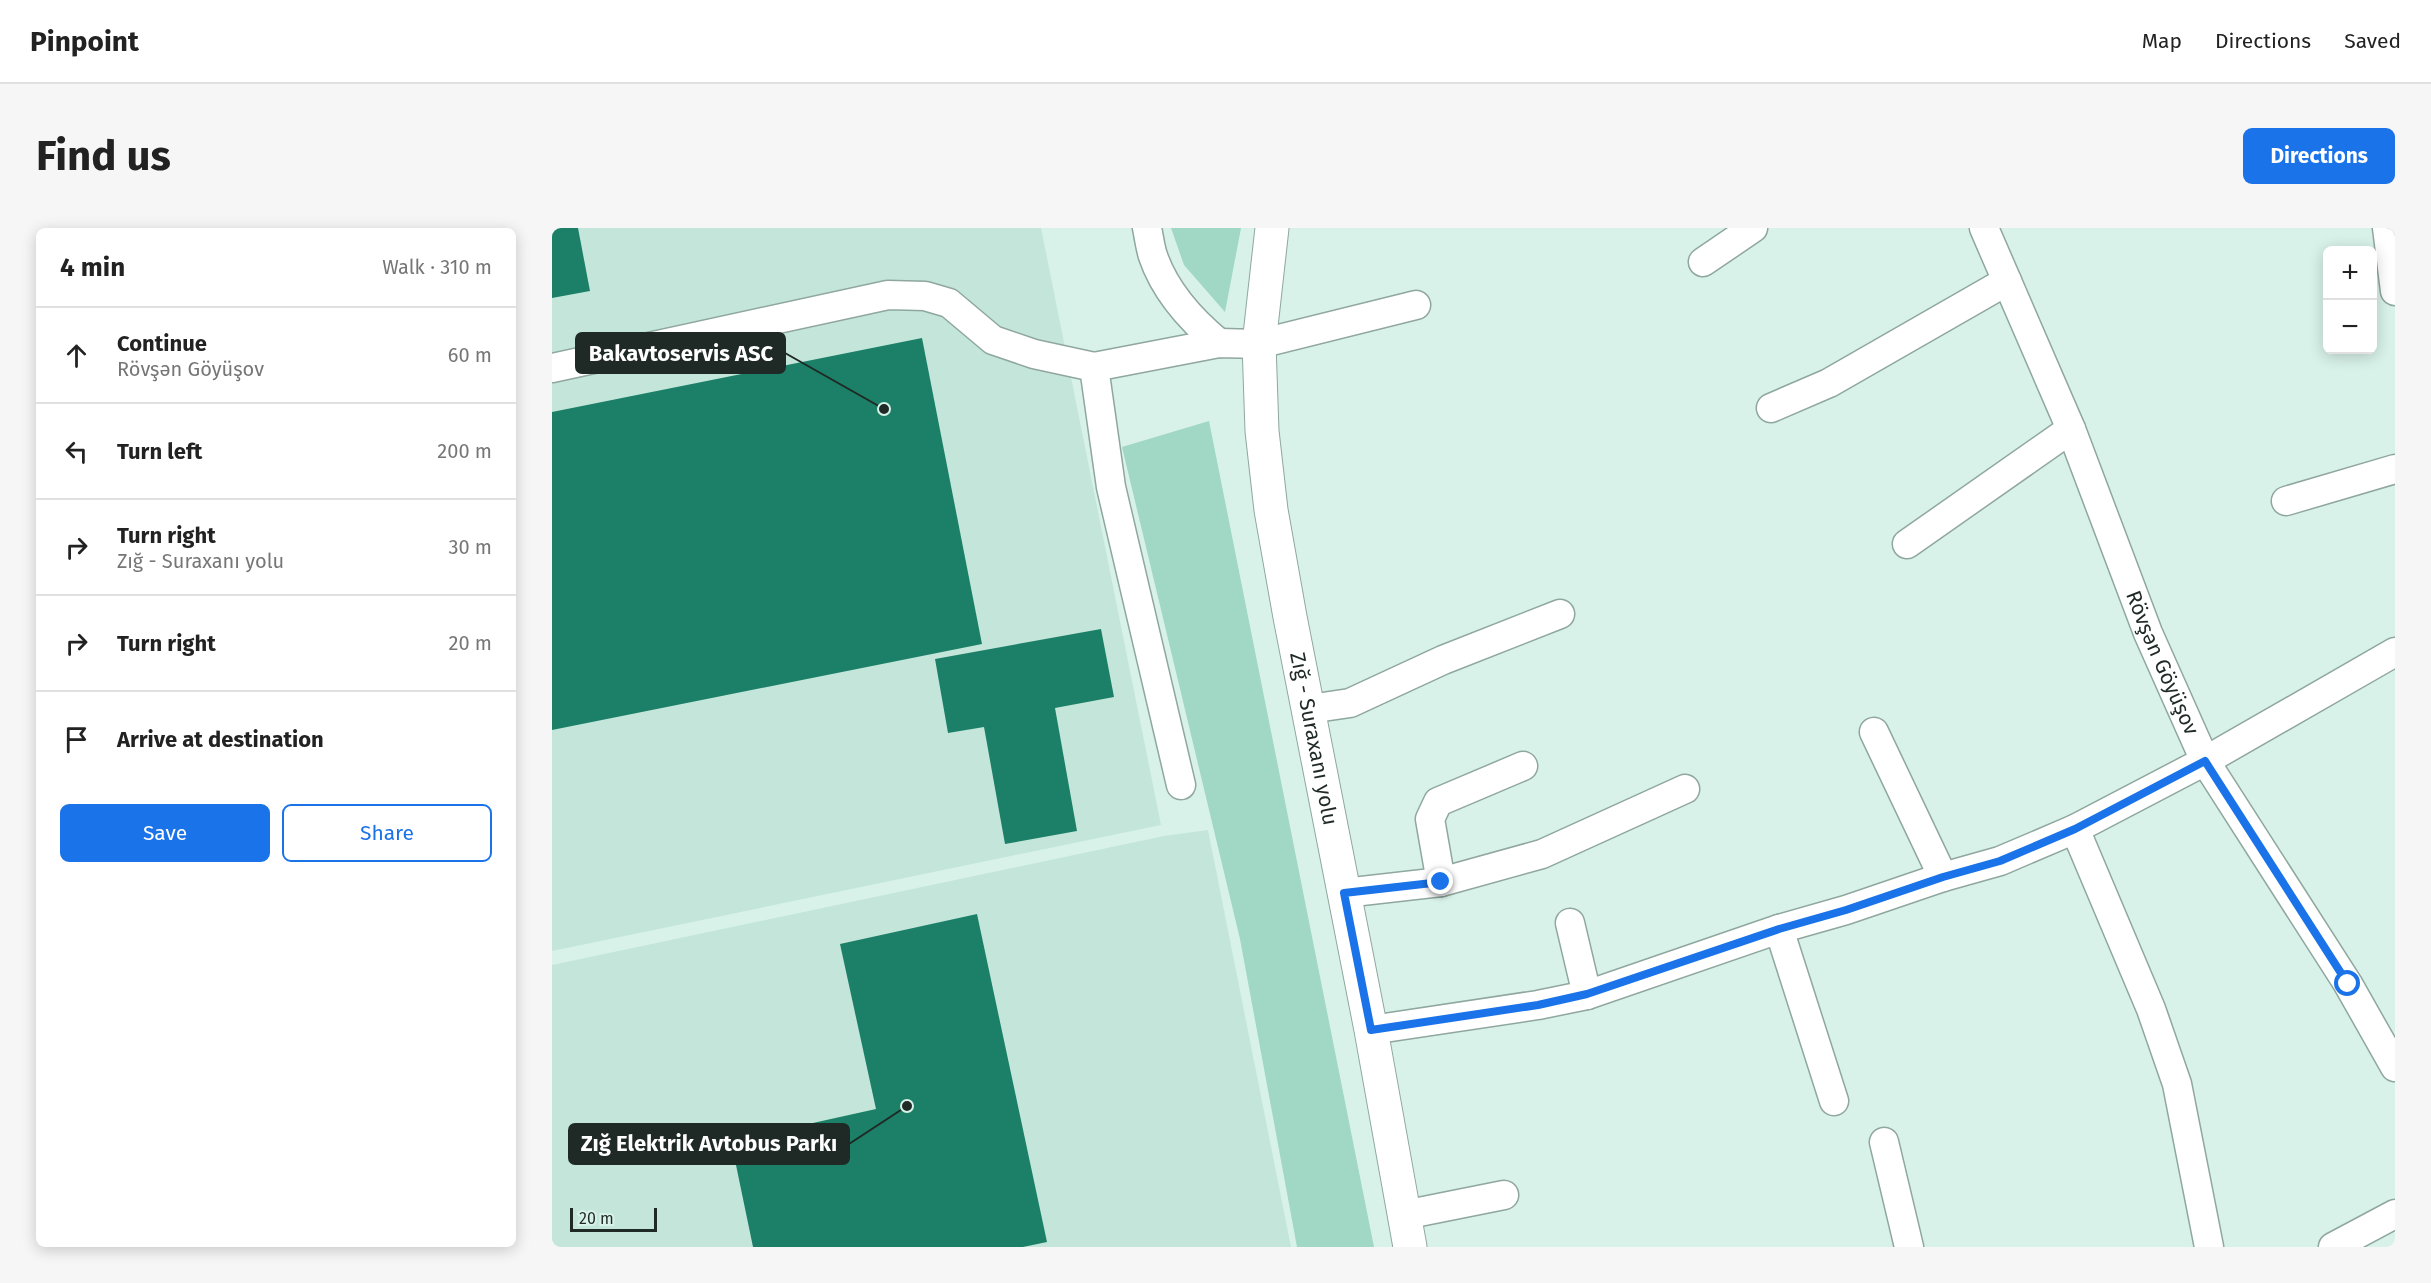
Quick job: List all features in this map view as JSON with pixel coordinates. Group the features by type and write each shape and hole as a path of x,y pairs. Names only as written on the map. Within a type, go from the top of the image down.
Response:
{"main road":[{"name":"Zığ - Suraxanı yolu","path":"1272,228 1259,344 1262,431 1271,510 1371,1030 1410,1247"}],"street":[{"path":"1147,228 1153,256 1170,288 1191,319 1219,343"},
{"path":"1703,262 1753,228"},
{"name":"Rövşən Göyüşov","path":"1984,228 2072,429 2148,633 2205,761 2336,965 2395,1067"},
{"path":"2387,228 2395,291"},
{"path":"1771,408 1829,383 2007,281"},
{"path":"552,368 888,295 925,296 949,303 993,340 1034,354 1094,367 1219,343 1259,344 1416,305"},
{"path":"1094,367 1111,487 1181,786"},
{"path":"1907,544 2072,429"},
{"path":"2286,501 2395,469"},
{"path":"1310,709 1350,703 1443,660 1560,614"},
{"path":"1371,1030 1538,1005 1587,994 1779,929 2000,861 2075,829 2205,761 2395,652"},
{"path":"1874,732 1943,877"},
{"path":"1441,882 1430,819 1438,802 1523,766"},
{"path":"1344,893 1441,882 1542,854 1685,789"},
{"path":"2075,829 2151,1009 2177,1084 2209,1247"},
{"path":"1570,923 1587,994"},
{"path":"1779,929 1834,1101"},
{"path":"1884,1142 1909,1247"},
{"path":"1404,1215 1504,1195"},
{"path":"2333,1247 2395,1214"}],"shaded area":[{"path":"552,228 1041,228 1161,825 552,951"},
{"path":"1171,228 1241,228 1225,312 1184,265"},
{"path":"1209,421 1374,1247 1297,1247 1240,939 1122,447"},
{"path":"1208,830 1291,1247 552,1247 552,965 1164,836"}],"building":[{"path":"552,228 578,228 590,291 552,298"},
{"path":"922,338 982,644 552,730 552,412"},
{"path":"1101,629 1114,697 1055,708 1077,831 1005,844 984,727 948,733 935,659"},
{"path":"977,914 1047,1242 1023,1247 753,1247 731,1141 876,1109 840,944"}],"place":[{"name":"Bakavtoservis ASC","path":"884,409"},
{"name":"Zığ Elektrik Avtobus Parkı","path":"907,1106"}],"route":[{"path":"1441,882 1344,893 1371,1030 1538,1005 1587,994 1779,929 2000,861 2075,829 2205,761 2348,984"}]}
